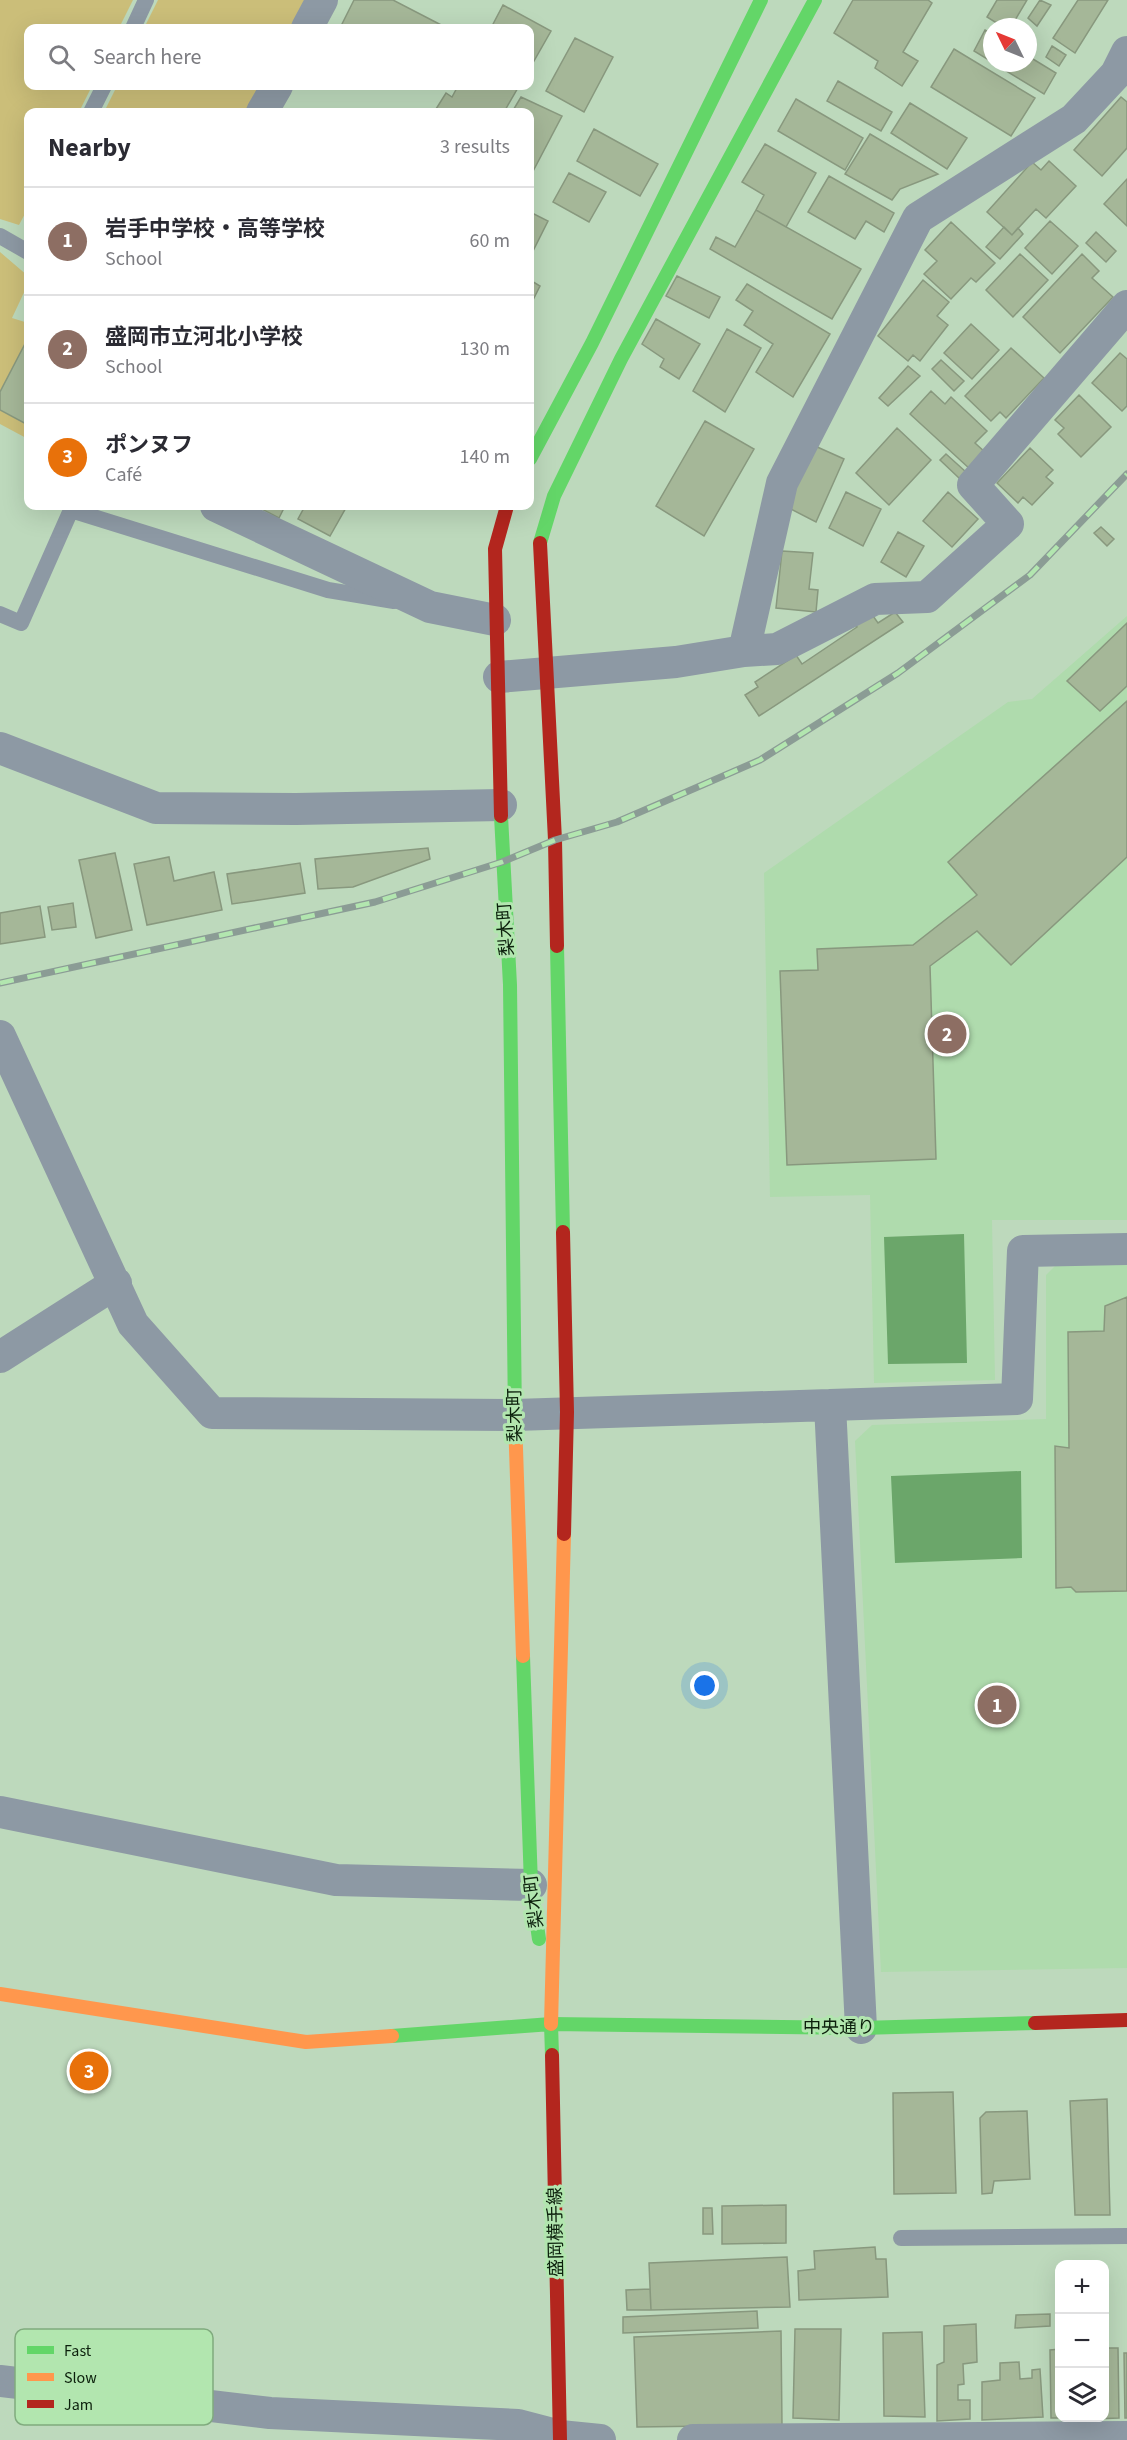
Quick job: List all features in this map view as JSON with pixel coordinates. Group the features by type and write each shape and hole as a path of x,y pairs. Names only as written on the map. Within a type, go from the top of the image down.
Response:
{"street":[{"path":"309,24 322,0"},
{"path":"534,451 597,332 761,0"},
{"path":"551,2024 567,1413 555,840 540,539 554,496 621,359 815,0"},
{"path":"744,651 782,483 918,218 1074,119 1116,74 1127,52"},
{"path":"264,108 275,90"},
{"path":"499,677 676,662 744,651 777,649 875,599 927,597 1008,524 973,485 1127,306"},
{"path":"224,510 430,607 495,620"},
{"name":"梨木町","path":"506,510 495,549 495,620 510,985 515,1415 531,1885 551,2024"},
{"path":"4,757 156,808 296,809 501,805"},
{"path":"0,1036 133,1324 212,1413 515,1415 1017,1399 1023,1251 1127,1249"},
{"path":"0,1357 116,1283"},
{"path":"830,1405 861,2028"},
{"path":"0,1812 336,1880 531,1885"},
{"name":"中央通り","path":"0,1994 306,2042 551,2024 861,2028 1127,2020"},
{"name":"盛岡横手線","path":"551,2024 560,2438"},
{"path":"0,2381 15,2383"},
{"path":"213,2406 270,2413 518,2425 560,2438 600,2440"},
{"path":"693,2440 1127,2437"}],"lane":[{"path":"134,24 146,0"},
{"path":"93,108 102,90"},
{"path":"0,236 24,245"},
{"path":"0,614 21,623 71,510 328,590 430,607"},
{"path":"901,2238 1127,2236"}],"shaded area":[{"path":"0,0 133,0 121,24 24,24 24,90 90,90 81,108 24,108 24,216 19,225 0,219"},
{"path":"158,0 305,0 292,24 146,24"},
{"path":"115,90 257,90 247,108 106,108"},
{"path":"0,252 24,273 24,292 12,318 24,322 24,437 0,424"},
{"path":"1127,616 1127,1220 992,1220 995,1380 874,1383 870,1195 770,1197 764,873 1008,702 1032,699"},
{"path":"964,1234 967,1363 888,1364 884,1237"},
{"path":"1058,1263 1127,1263 1127,1968 881,1972 855,1441 872,1425 1046,1419 1046,1275"},
{"path":"1021,1471 1022,1558 895,1563 891,1476"}],"building":[{"path":"354,0 393,0 439,24 342,24"},
{"path":"853,0 928,0 932,3 903,52 918,61 902,86 875,68 878,61 834,33"},
{"path":"997,0 1027,0 1016,18 987,17"},
{"path":"1040,0 1051,5 1037,26 1037,18 1028,18"},
{"path":"1078,0 1108,0 1075,53 1053,38"},
{"path":"503,5 551,31 534,61 534,24 493,24"},
{"path":"983,34 983,56 974,51"},
{"path":"575,38 613,57 584,112 546,91"},
{"path":"1052,46 1066,55 1059,66 1046,57"},
{"path":"954,49 983,67 983,72 992,72 1035,98 1011,136 931,87"},
{"path":"1037,61 1056,73 1044,94 1008,72 1037,72"},
{"path":"838,81 892,112 881,131 827,101"},
{"path":"456,90 517,90 506,108 437,108 446,93 452,97"},
{"path":"521,97 562,116 534,169 534,108 514,108"},
{"path":"1121,97 1127,102 1127,148 1102,176 1074,150"},
{"path":"796,99 863,138 845,170 778,131"},
{"path":"910,103 967,138 947,169 891,133"},
{"path":"594,129 658,164 640,196 577,161"},
{"path":"870,134 938,174 900,189 892,200 845,174"},
{"path":"765,144 816,173 786,227 756,210 764,195 742,182"},
{"path":"1049,161 1076,186 1046,218 1036,209 1012,235 987,212 1032,162 1041,170"},
{"path":"569,173 606,192 589,222 553,202"},
{"path":"829,176 894,213 884,232 866,221 855,239 808,212"},
{"path":"1127,179 1127,226 1104,204"},
{"path":"756,210 861,269 832,319 710,249 716,237 735,247"},
{"path":"534,214 548,221 534,249"},
{"path":"1050,221 1078,246 1052,274 1025,248"},
{"path":"951,222 995,263 976,282 971,278 951,299 924,274 937,261 925,250"},
{"path":"1004,227 1012,235 1018,228 1023,234 1000,259 986,247"},
{"path":"1096,232 1116,251 1106,262 1086,243"},
{"path":"1020,254 1048,280 1013,317 986,290"},
{"path":"1082,254 1099,271 1092,278 1113,297 1060,353 1023,317"},
{"path":"677,276 720,297 709,318 666,296"},
{"path":"923,280 949,302 937,316 948,325 920,361 913,355 908,361 878,336"},
{"path":"534,282 540,286 534,298"},
{"path":"747,284 830,334 793,397 756,372 773,344 744,325 753,311 736,300"},
{"path":"656,319 700,344 679,379 660,367 664,359 642,344"},
{"path":"971,324 999,350 972,379 944,353"},
{"path":"727,329 761,348 725,412 693,391"},
{"path":"24,346 24,423 0,410 0,392"},
{"path":"1011,348 1044,378 1006,418 1000,412 991,421 965,396"},
{"path":"1120,353 1127,359 1127,406 1122,411 1092,383"},
{"path":"941,360 964,381 954,391 932,369"},
{"path":"908,366 920,376 888,406 879,398"},
{"path":"931,391 945,404 951,397 987,431 975,443 986,453 971,470 910,414"},
{"path":"1079,395 1111,427 1081,457 1058,434 1064,428 1055,420"},
{"path":"705,421 754,449 704,536 656,506"},
{"path":"897,428 931,460 889,505 856,473"},
{"path":"815,446 844,459 816,522 785,506"},
{"path":"1030,448 1053,470 1046,477 1053,483 1032,505 1023,497 1018,503 997,483"},
{"path":"946,454 966,472 960,479 940,460"},
{"path":"846,492 881,509 863,546 829,528"},
{"path":"948,492 978,519 952,547 923,521"},
{"path":"264,510 283,510 279,518"},
{"path":"303,510 345,510 330,536 298,519"},
{"path":"1101,527 1114,539 1107,546 1094,533"},
{"path":"898,532 924,546 906,577 881,562"},
{"path":"782,551 813,553 809,589 818,590 816,612 776,608"},
{"path":"895,612 903,622 759,716 745,695 758,687 755,682 796,655 802,664 857,627 854,624 871,613 878,623"},
{"path":"1127,623 1127,686 1100,711 1067,681"},
{"path":"1127,701 1127,857 1011,965 977,931 930,966 936,1159 787,1165 780,971 818,970 817,949 913,945 977,895 948,862"},
{"path":"428,848 430,859 353,887 318,889 315,859"},
{"path":"115,853 132,930 96,938 79,860"},
{"path":"169,857 174,881 214,872 222,910 147,925 134,864"},
{"path":"300,863 305,893 232,904 227,874"},
{"path":"73,903 76,927 52,930 48,907"},
{"path":"40,906 45,937 0,944 0,913"},
{"path":"1127,1297 1127,1591 1076,1592 1071,1587 1056,1588 1055,1446 1069,1448 1068,1332 1104,1331 1105,1306"},
{"path":"953,2092 956,2193 894,2194 893,2093"},
{"path":"1107,2099 1110,2215 1075,2215 1070,2101"},
{"path":"1027,2111 1030,2179 994,2181 992,2193 982,2194 980,2118 986,2112"},
{"path":"786,2205 786,2243 722,2244 722,2206"},
{"path":"703,2208 712,2208 713,2234 703,2234"},
{"path":"875,2247 876,2259 886,2259 888,2297 799,2300 798,2271 815,2269 814,2251"},
{"path":"787,2257 790,2307 651,2310 649,2263"},
{"path":"650,2289 651,2310 627,2310 626,2290"},
{"path":"757,2311 758,2328 623,2333 623,2317"},
{"path":"1050,2314 1050,2326 1015,2328 1016,2315"},
{"path":"976,2324 977,2362 963,2364 964,2384 958,2385 958,2400 970,2400 970,2419 937,2421 937,2365 944,2362 944,2326"},
{"path":"795,2329 841,2329 839,2420 793,2418"},
{"path":"781,2331 782,2425 637,2427 634,2337"},
{"path":"922,2332 925,2417 884,2416 883,2333"},
{"path":"1109,2348 1118,2348 1119,2418 1109,2418"},
{"path":"1050,2350 1055,2350 1055,2418 1051,2418"},
{"path":"1124,2353 1127,2353 1127,2418 1125,2418"},
{"path":"1019,2362 1020,2379 1032,2378 1032,2370 1040,2369 1043,2417 982,2420 982,2382 1000,2380 1000,2363"}],"railway":[{"path":"0,983 375,902 502,862 555,840 617,822 760,760 898,673 1030,575 1127,474"}],"traffic: fast":[{"path":"534,452 592,343 761,0"},
{"path":"540,543 554,496 621,359 815,0"},
{"path":"501,816 510,985 515,1419"},
{"path":"557,946 563,1232"},
{"path":"523,1656 531,1885 539,1939"},
{"path":"552,2055 551,2024 861,2028 1035,2023"},
{"path":"392,2036 551,2024"}],"traffic: slow":[{"path":"515,1419 523,1656"},
{"path":"551,2024 564,1534"},
{"path":"0,1994 306,2042 392,2036"}],"traffic: jam":[{"path":"501,816 495,549 506,510"},
{"path":"540,543 555,840 557,946"},
{"path":"563,1232 567,1412 564,1534"},
{"path":"1035,2023 1127,2020"},
{"path":"552,2055 560,2440"}],"place":[{"name":"盛岡市立河北小学校","path":"947,1034"},
{"name":"岩手中学校・高等学校","path":"997,1705"},
{"name":"ポンヌフ","path":"89,2071"}]}
